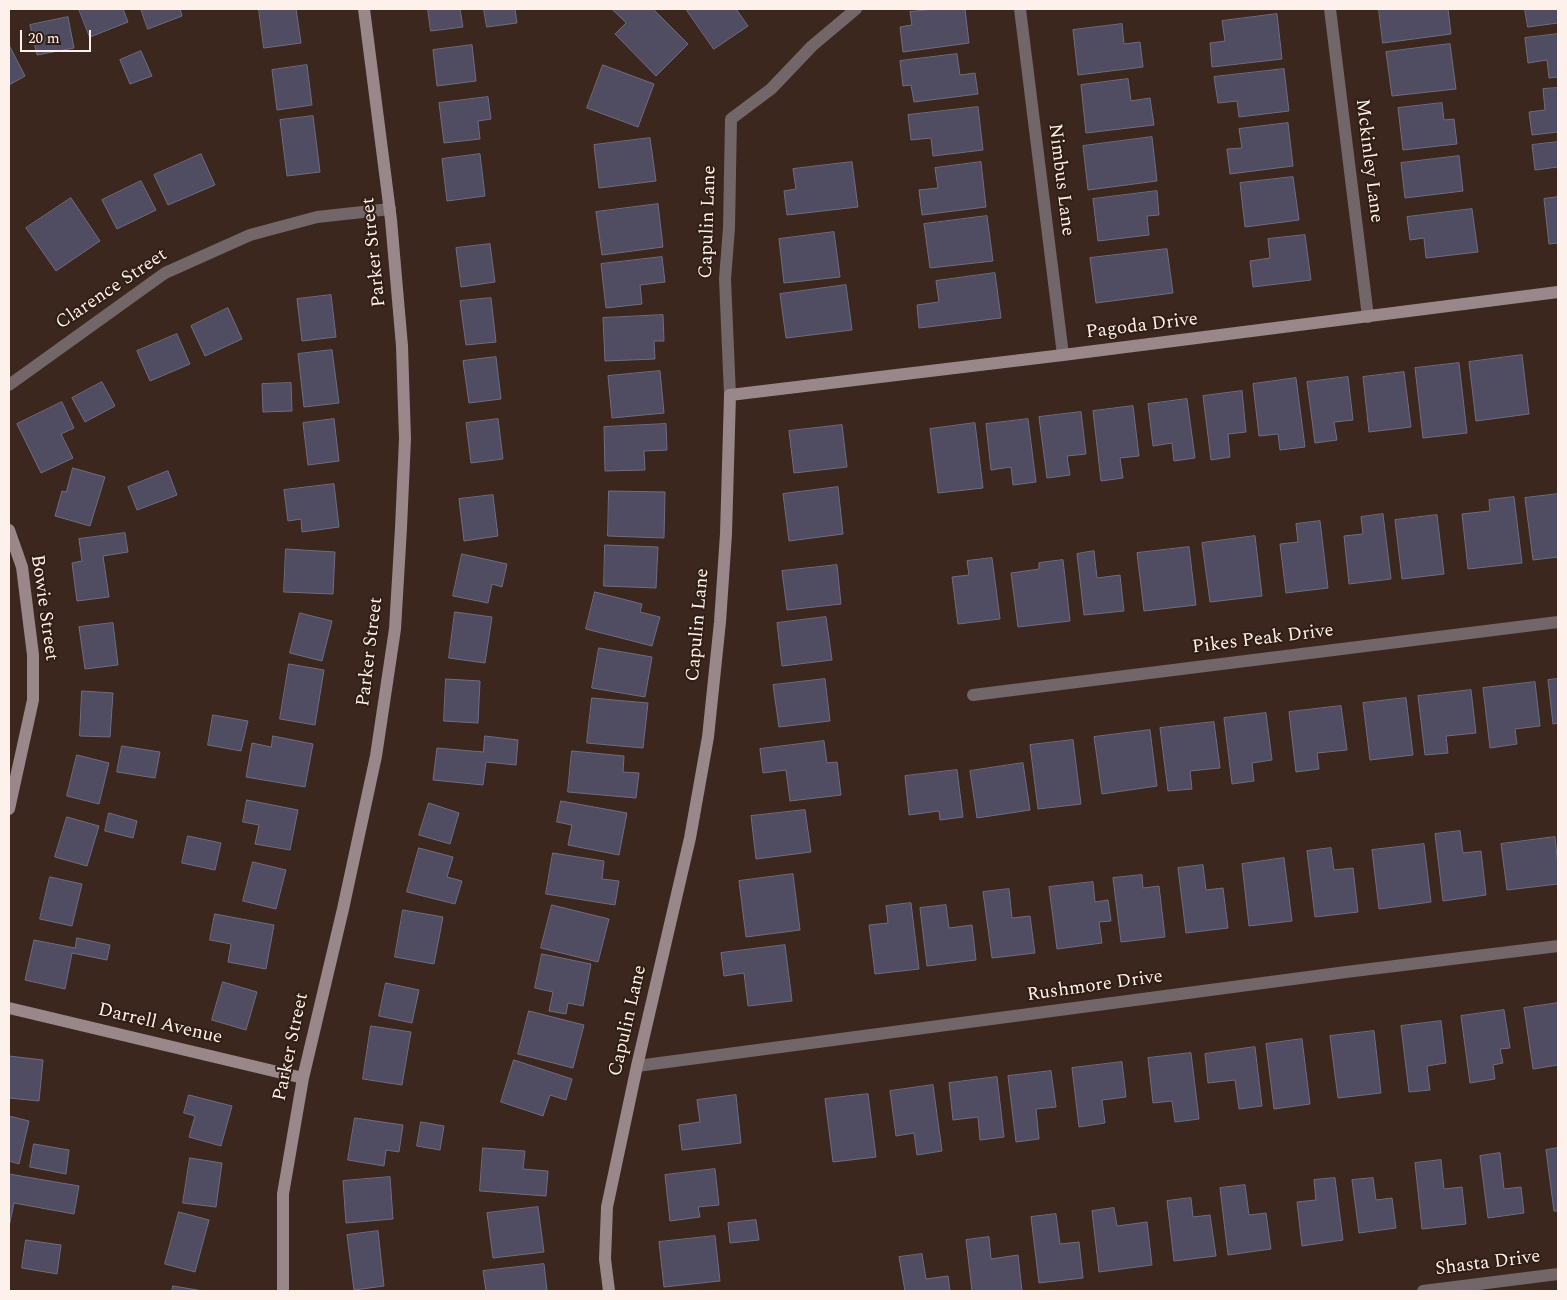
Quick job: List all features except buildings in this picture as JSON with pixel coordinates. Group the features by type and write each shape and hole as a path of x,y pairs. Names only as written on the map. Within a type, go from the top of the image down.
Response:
{"street":[{"name":"Parker Street","path":"283,1291 283,1194 303,1078 343,909 376,756 395,629 405,439 402,346 390,209 364,9"},
{"name":"Capulin Lane","path":"609,1291 605,1259 607,1207 637,1066 690,838 708,737 720,622 726,534 730,395 725,278 729,228 731,119 771,89 812,46 856,9"},
{"name":"Nimbus Lane","path":"1020,9 1062,356"},
{"name":"Mckinley Lane","path":"1330,9 1368,317"},
{"name":"Clarence Street","path":"9,385 165,273 250,235 317,217 390,209"},
{"name":"Pagoda Drive","path":"730,395 1062,356 1558,292"},
{"name":"Bowie Street","path":"9,530 22,567 33,655 33,700 9,809"},
{"name":"Pikes Peak Drive","path":"973,695 1558,622"},
{"name":"Rushmore Drive","path":"637,1066 1558,946"},
{"name":"Darrell Avenue","path":"9,1008 303,1078"},
{"name":"Shasta Drive","path":"1423,1291 1558,1274"}]}
